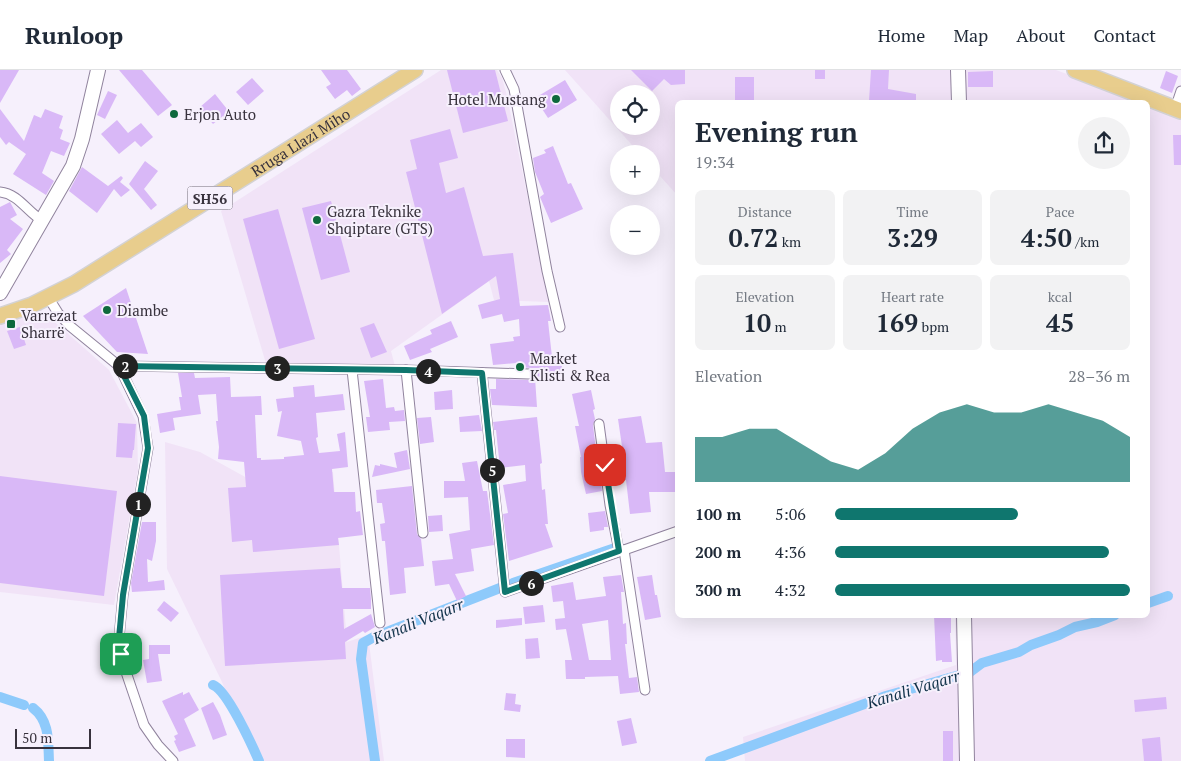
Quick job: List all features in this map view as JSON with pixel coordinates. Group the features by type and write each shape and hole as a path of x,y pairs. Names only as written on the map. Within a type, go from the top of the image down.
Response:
{"main road":[{"name":"Rruga Llazi Miho","path":"0,316 32,305 74,284 416,70"},
{"path":"1075,70 1178,110"}],"street":[{"path":"0,293 42,221 76,157 98,70"},
{"path":"505,70 514,89 547,271 560,327"},
{"path":"958,70 959,100"},
{"path":"1178,110 1181,91"},
{"path":"0,192 15,197 42,221"},
{"path":"48,297 58,313 70,326 119,366 144,416 148,448 123,595 119,638 121,654 144,725 158,745 173,761"},
{"path":"119,366 406,370 529,374"},
{"path":"352,370 380,623"},
{"path":"406,370 423,533"},
{"path":"482,373 505,592 675,532"},
{"path":"599,424 610,506 622,550 645,690"},
{"path":"964,618 967,761"}],"shaded area":[{"path":"441,70 497,70 502,78 549,302 494,300 489,281 391,351 396,370 267,367 221,211"},
{"path":"565,70 1056,70 1137,100 675,100 675,193 660,176 660,145 632,145 623,135 660,135 660,85 610,85 610,120"},
{"path":"1150,105 1181,117 1181,761 745,761 743,737 956,665 955,618 1150,618"},
{"path":"41,310 109,370 137,423 138,470 114,605 0,592 0,325"},
{"path":"165,442 200,452 247,478 333,472 347,642 368,635 384,761 254,761 222,682 167,569"}],"building":[{"path":"0,70 19,70 0,103"},
{"path":"119,70 142,70 172,105 158,116"},
{"path":"321,70 347,70 361,89 352,96 347,90 335,99 326,87 331,84"},
{"path":"447,70 495,70 508,121 463,133"},
{"path":"631,70 685,70 685,84 671,85 664,79 658,85 646,85"},
{"path":"815,70 825,70 825,79 815,79"},
{"path":"871,70 889,70 888,89 916,94 916,100 869,100"},
{"path":"993,71 993,87 968,87 968,72"},
{"path":"1166,71 1178,76 1172,93 1160,88"},
{"path":"735,77 754,77 754,100 735,100"},
{"path":"252,78 264,91 248,105 236,92"},
{"name":"Hotel Mustang","path":"565,80 577,100 548,118 535,98"},
{"path":"108,91 117,95 105,119 97,115"},
{"path":"215,94 231,114 225,119 223,116 213,124 199,108"},
{"path":"0,109 24,141 34,115 41,118 45,109 63,116 59,128 63,130 60,139 70,143 64,156 51,151 42,173 54,181 46,195 13,174 26,154 9,142 6,145 0,137"},
{"path":"117,120 128,133 141,123 153,137 141,147 135,141 119,154 101,134"},
{"path":"450,129 458,158 439,163 446,193 464,187 483,256 513,253 520,306 548,305 551,321 548,321 552,357 559,355 563,371 535,378 537,407 492,405 490,389 496,389 496,379 529,380 534,378 535,374 532,368 516,367 516,363 493,365 490,344 514,341 513,337 520,336 519,319 504,322 502,314 482,319 478,305 500,299 496,276 442,314 406,172 417,169 410,140"},
{"path":"1173,135 1181,135 1181,165 1174,165"},
{"path":"553,146 568,184 571,183 583,209 551,223 540,197 544,194 535,172 533,158 546,153 544,150"},
{"path":"145,161 158,171 144,189 157,205 151,210 129,184"},
{"path":"82,167 108,186 121,176 123,178 120,182 130,190 121,197 114,189 97,213 69,191"},
{"path":"331,201 350,272 321,280 302,208"},
{"path":"10,202 17,215 10,219 23,229 7,250 11,254 0,263 0,207"},
{"path":"278,209 315,339 279,349 243,219"},
{"path":"126,288 148,354 117,352 83,316"},
{"path":"451,321 458,337 430,349 432,352 410,360 404,346 432,334 430,330"},
{"path":"374,323 387,352 371,358 360,328"},
{"path":"20,327 26,345 14,349 7,331"},
{"path":"178,373 194,373 195,378 230,377 231,397 261,396 262,415 255,415 257,458 261,458 261,460 284,459 284,457 304,455 301,441 277,436 282,411 278,412 276,399 294,397 293,387 314,385 315,397 343,394 345,410 316,413 318,437 316,438 319,453 340,451 337,434 345,432 348,467 332,469 334,492 355,492 356,512 360,511 363,535 338,538 339,545 253,552 252,540 232,542 228,488 246,487 244,462 218,459 216,394 198,395 201,414 173,418 175,430 160,433 157,414 181,410 179,397 182,397"},
{"path":"383,379 386,408 394,407 395,411 404,410 405,421 389,422 390,430 368,432 366,417 370,417 364,381"},
{"path":"452,390 453,409 435,410 434,392"},
{"path":"591,390 595,409 593,410 595,419 593,425 597,475 600,475 602,491 586,494 575,426 579,426 572,394"},
{"path":"479,415 482,431 460,432 459,417"},
{"path":"641,416 646,443 662,442 665,472 675,472 675,492 649,492 651,512 630,514 626,480 617,481 615,461 624,460 618,419"},
{"path":"431,417 434,442 420,444 417,418"},
{"path":"537,417 542,463 540,464 542,490 545,489 548,524 545,524 553,547 509,561 503,514 508,513 503,485 526,481 525,465 500,468 496,430 494,430 493,422"},
{"path":"118,423 136,424 132,458 116,457"},
{"path":"407,450 410,469 372,477 375,465 380,466 380,464 397,468 394,453"},
{"path":"477,461 483,491 487,491 494,545 471,549 474,571 455,574 466,596 457,601 449,584 435,586 432,561 453,559 449,534 470,530 468,497 444,498 444,481 465,481 462,463"},
{"path":"0,476 117,491 104,596 0,583"},
{"path":"412,486 417,534 421,539 424,566 404,568 406,593 390,595 385,541 382,541 380,524 385,523 382,503 377,503 376,490"},
{"path":"605,511 608,527 604,527 604,530 590,532 588,513"},
{"path":"442,515 443,531 429,532 428,516"},
{"path":"142,522 156,522 156,541 152,561 147,559 148,582 164,580 165,590 132,592 131,583"},
{"path":"340,568 342,588 370,588 371,599 371,609 343,609 344,629 371,614 375,627 365,633 363,631 345,642 346,659 225,666 220,575"},
{"path":"621,575 624,592 621,592 623,624 626,623 627,644 625,644 629,678 637,677 639,692 620,694 618,676 566,679 565,660 572,660 566,629 556,630 555,619 565,618 563,601 553,602 551,586 573,582 576,600 606,596 603,577","holes":["608,620 611,660 589,660 582,624"]},
{"path":"652,575 661,617 645,620 637,577"},
{"path":"164,601 179,613 171,622 157,610"},
{"path":"543,605 545,622 525,624 523,607"},
{"path":"522,618 522,625 496,628 496,620"},
{"path":"934,618 951,618 952,662 936,661"},
{"path":"538,638 540,658 526,659 525,639"},
{"path":"149,645 170,645 170,654 158,654 162,681 147,683 143,660 149,659"},
{"path":"183,692 183,695 189,692 199,710 184,719 196,746 179,752 174,741 176,740 174,736 178,734 162,701"},
{"path":"506,693 516,694 515,704 521,705 520,712 504,710"},
{"path":"1166,697 1167,709 1135,712 1134,700"},
{"path":"213,702 227,735 213,740 201,708"},
{"path":"631,718 637,743 622,746 617,721"},
{"path":"943,731 953,731 953,761 943,761"},
{"path":"1160,737 1162,761 1144,761 1142,739"},
{"path":"506,739 525,739 525,758 506,757"}],"waterway":[{"path":"513,583 615,548"},
{"name":"Kanali Vaqarr","path":"375,761 361,659 363,643 500,588"},
{"name":"Kanali Vaqarr","path":"1150,602 1168,596"},
{"name":"Kanali Vaqarr","path":"710,761 886,696 970,672 982,663 1019,652 1031,645 1075,627 1107,618"},
{"path":"213,685 219,689 232,707 259,761"},
{"path":"0,697 24,705"},
{"path":"33,708 39,713 45,725 49,761"}],"place":[{"name":"Hotel Mustang","path":"556,99"},
{"name":"Erjon Auto","path":"174,114"},
{"name":"Gazra Teknike Shqiptare (GTS)","path":"317,220"},
{"name":"Diambe","path":"107,310"},
{"name":"Varrezat Sharrë","path":"11,324"},
{"name":"Market Klisti & Rea","path":"520,367"}],"route":[{"path":"121,654 119,638 123,595 148,448 144,416 119,366 261,367 482,373 505,592 619,551 610,506 605,465"}]}
